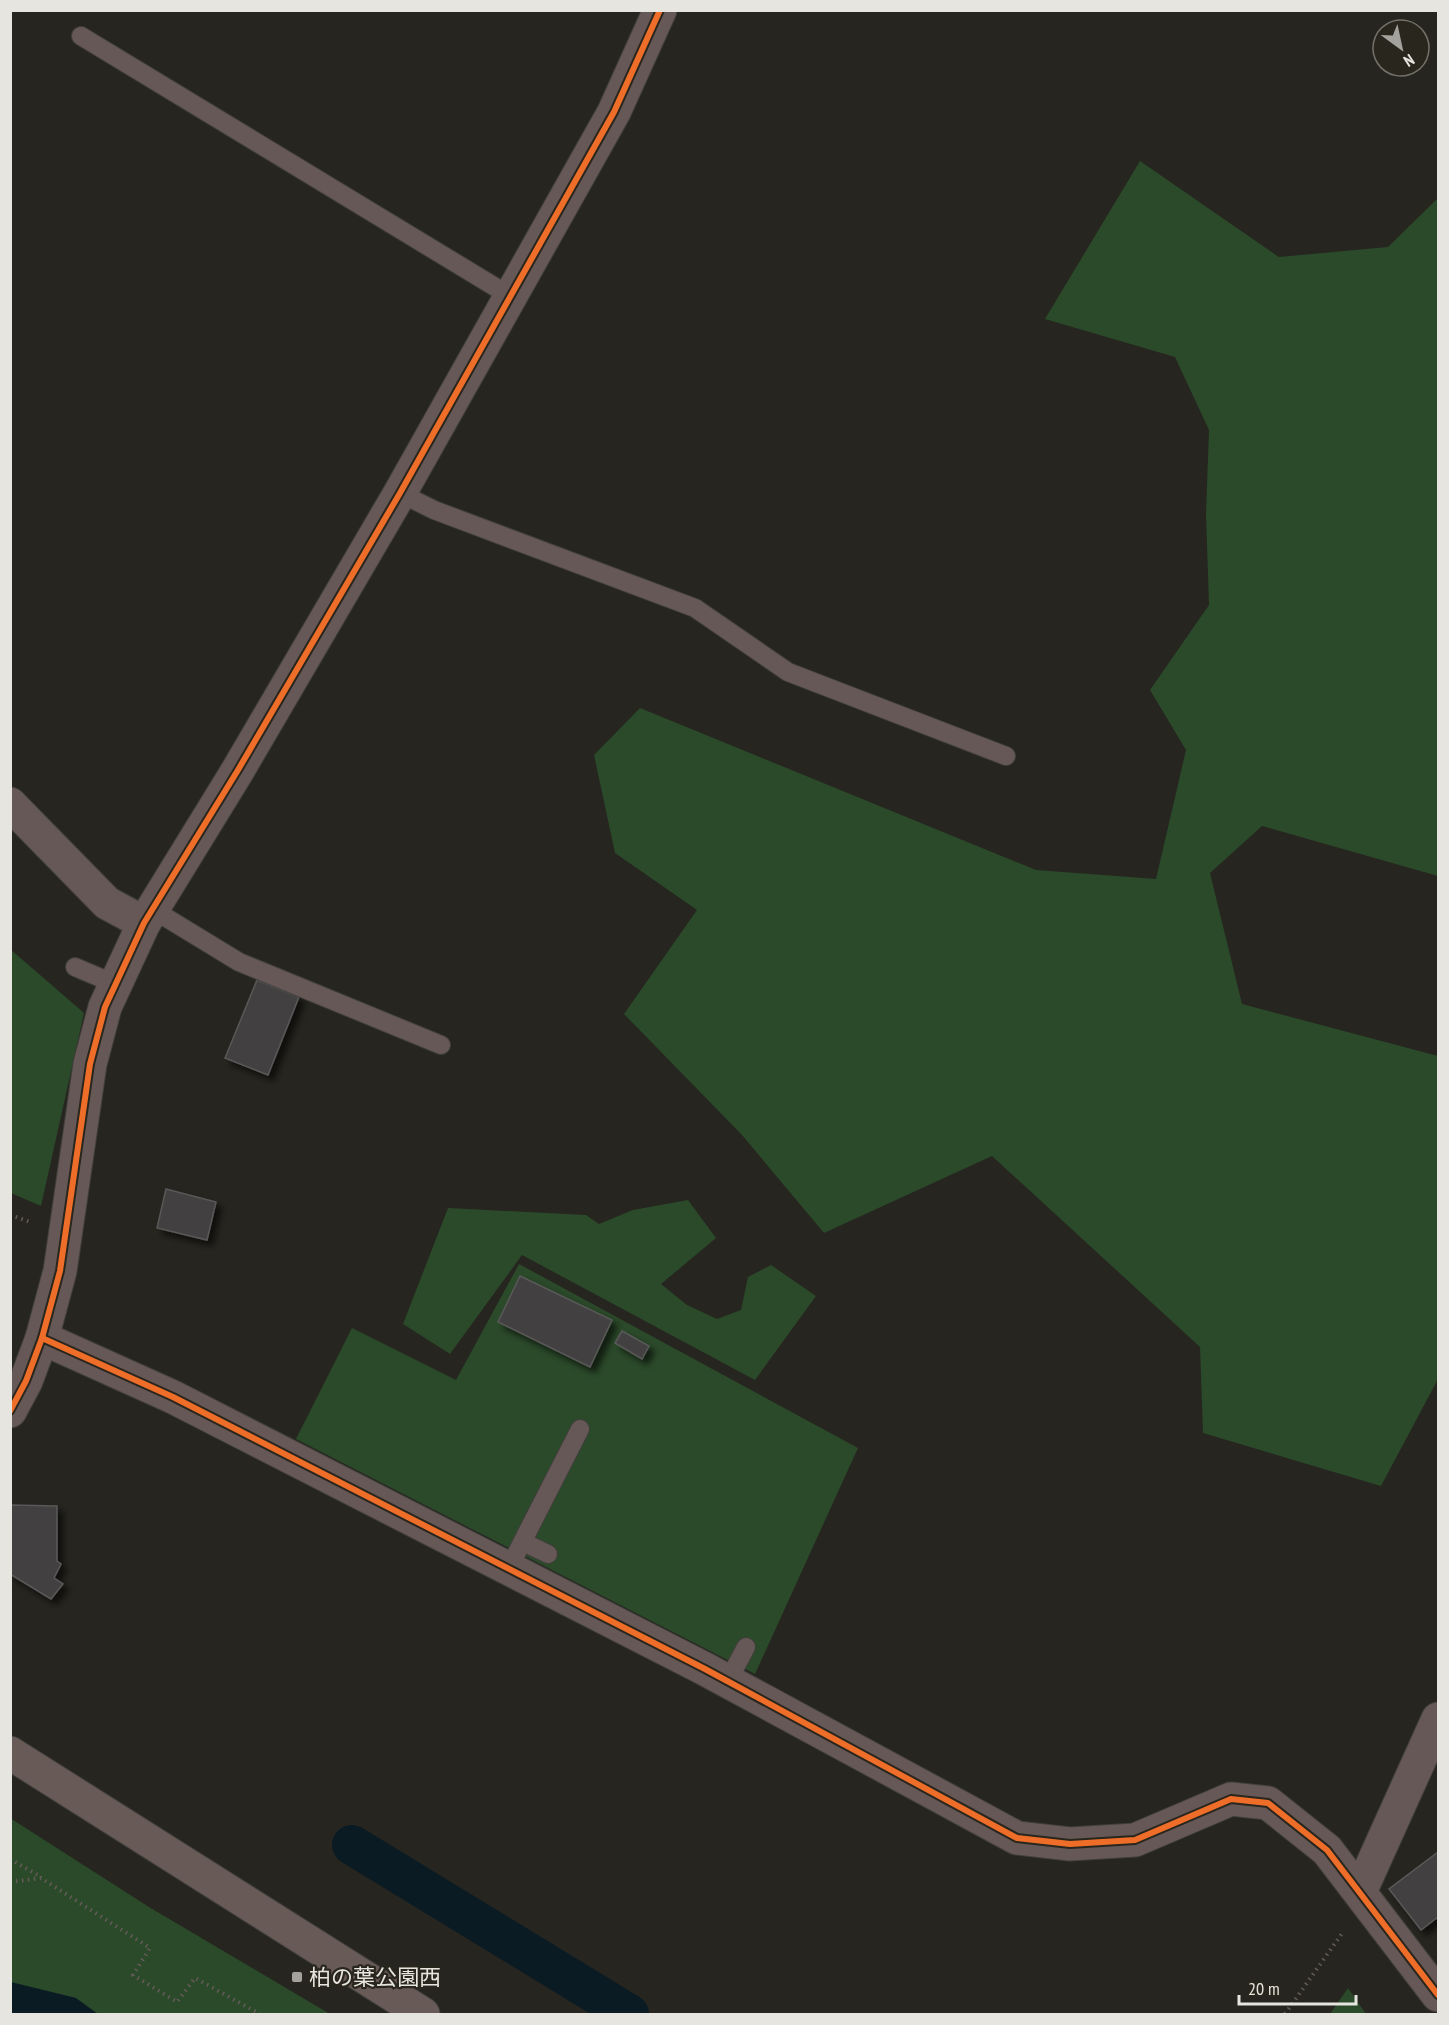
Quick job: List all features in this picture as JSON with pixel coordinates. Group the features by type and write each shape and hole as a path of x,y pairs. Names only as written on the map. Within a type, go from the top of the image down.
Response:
{"street":[{"path":"10,1412 18,1378 42,1338 60,1271 90,1064 105,1007 115,984 148,916 238,770 400,493 614,112 660,10"},
{"path":"10,804 107,903 148,916"},
{"path":"42,1338 516,1556 728,1681 1017,1838 1070,1844 1135,1840 1231,1799 1268,1803 1327,1850 1438,1995"},
{"path":"1360,1892 1438,1720"},
{"path":"10,1753 423,2014"}],"lane":[{"path":"81,36 510,296"},
{"path":"400,493 434,510 695,608 788,672 1006,756"},
{"path":"148,916 239,962 441,1045"},
{"path":"75,967 115,984"},
{"path":"516,1556 580,1429"},
{"path":"516,1556 548,1554"},
{"path":"728,1681 746,1647"}],"path":[{"path":"10,1859 150,1948 134,1975 145,1982 177,2001 195,1978 260,2014"},
{"path":"10,1882 41,1878"},
{"path":"1285,2014 1349,1924 1360,1892"}],"green space":[{"path":"1140,161 1279,257 1388,247 1438,198 1438,876 1262,826 1210,873 1242,1004 1438,1056 1438,1379 1381,1486 1203,1433 1200,1347 992,1156 824,1233 742,1135 624,1014 697,910 615,853 594,755 640,708 1036,870 1156,879 1186,750 1150,690 1209,605 1206,514 1209,430 1175,357 1045,319"},
{"path":"10,949 84,1013 41,1206 11,1193"},
{"path":"688,1200 716,1238 661,1284 687,1305 717,1319 741,1310 748,1277 771,1265 816,1296 755,1380 522,1255 450,1354 403,1324 448,1208 586,1215 599,1224 633,1210"},
{"path":"519,1264 858,1448 755,1674 296,1439 352,1328 456,1380"},
{"path":"10,1818 149,1907 330,2014 11,2014"},
{"path":"1348,1988 1366,2014 1330,2014"}],"water":[{"path":"11,1982 76,1998 98,2014 11,2014"}],"building":[{"path":"257,980 299,997 268,1075 225,1058"},
{"path":"166,1189 216,1202 207,1240 157,1228"},
{"path":"520,1276 612,1320 590,1367 498,1322"},
{"path":"622,1331 649,1346 642,1359 615,1343"},
{"path":"10,1505 57,1506 57,1561 61,1564 54,1578 63,1584 51,1599 10,1574"},
{"path":"1438,1852 1438,1917 1421,1930 1389,1889"}],"waterway":[{"path":"352,1845 629,2014"}],"cycle path":[{"path":"10,1411 26,1381 42,1338 60,1271 90,1064 105,1007 144,923 238,770 400,493 614,112 660,10"},
{"path":"42,1338 173,1397 705,1669 1017,1838 1070,1844 1135,1840 1231,1799 1268,1803 1327,1850 1438,1995"}],"place":[{"name":"柏の葉公園西","path":"297,1977"}]}
